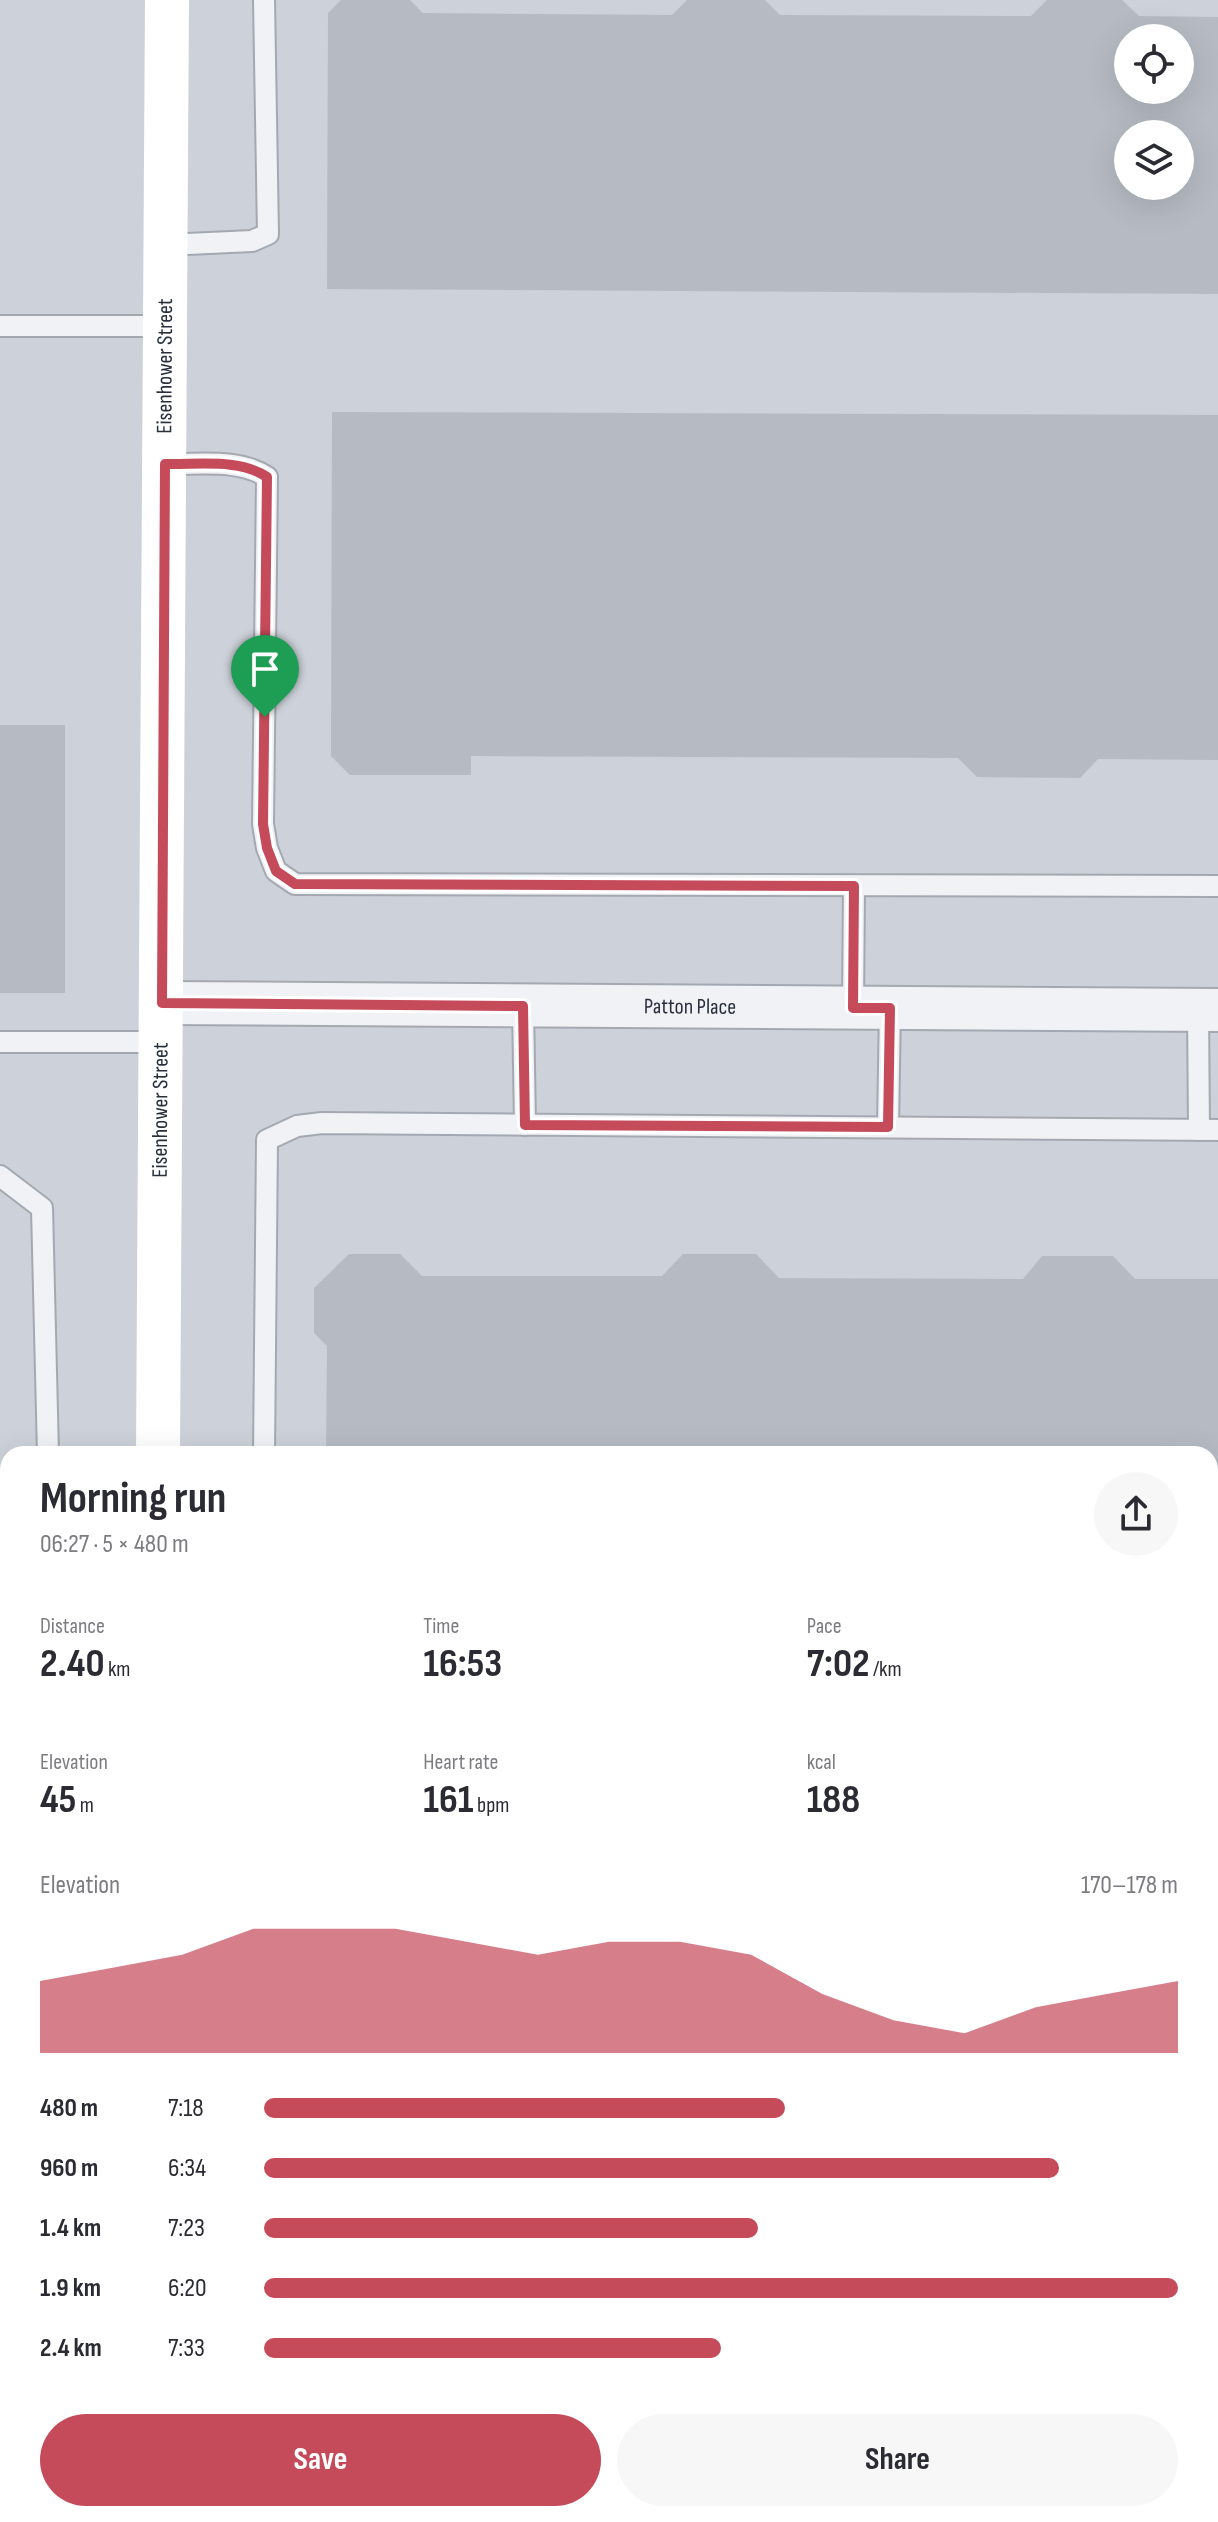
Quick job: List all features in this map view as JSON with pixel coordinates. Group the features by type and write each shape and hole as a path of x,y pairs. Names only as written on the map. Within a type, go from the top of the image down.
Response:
{"street":[{"name":"Eisenhower Street","path":"158,1446 167,0"},
{"name":"Patton Place","path":"161,1022 523,1006 1208,1010"}],"lane":[{"path":"166,245 252,241 268,234 264,0"},
{"path":"0,326 165,326"},
{"path":"165,464 239,466 255,469 267,477 263,824 267,848 276,871 295,884 1218,886"},
{"path":"854,886 888,1127"},
{"path":"523,1006 525,1125"},
{"path":"264,1446 267,1140 297,1126 322,1123 1208,1130 1208,1010"},
{"path":"0,1042 161,1022"},
{"path":"0,1176 42,1208 48,1446"}],"shaded area":[{"path":"0,0 1218,0 1218,1446 0,1446"}],"building":[{"path":"341,0 410,0 423,13 672,15 687,0 765,0 780,15 1031,16 1047,0 1122,0 1139,16 1218,17 1218,294 327,289 328,13"},
{"path":"332,412 1218,415 1218,760 1098,759 1080,778 977,777 958,758 471,756 471,775 350,775 331,756"},
{"path":"0,725 65,725 65,993 0,993"},
{"path":"349,1254 400,1254 422,1276 662,1276 683,1254 756,1254 779,1278 1023,1279 1042,1256 1113,1256 1135,1279 1218,1279 1218,1446 326,1446 327,1346 314,1333 314,1288"}],"route":[{"path":"165,464 239,466 255,469 267,477 265,717 263,824 267,848 276,871 295,884 854,886 853,1008 890,1008 888,1127 525,1125 523,1006 162,1003 165,464"}]}
